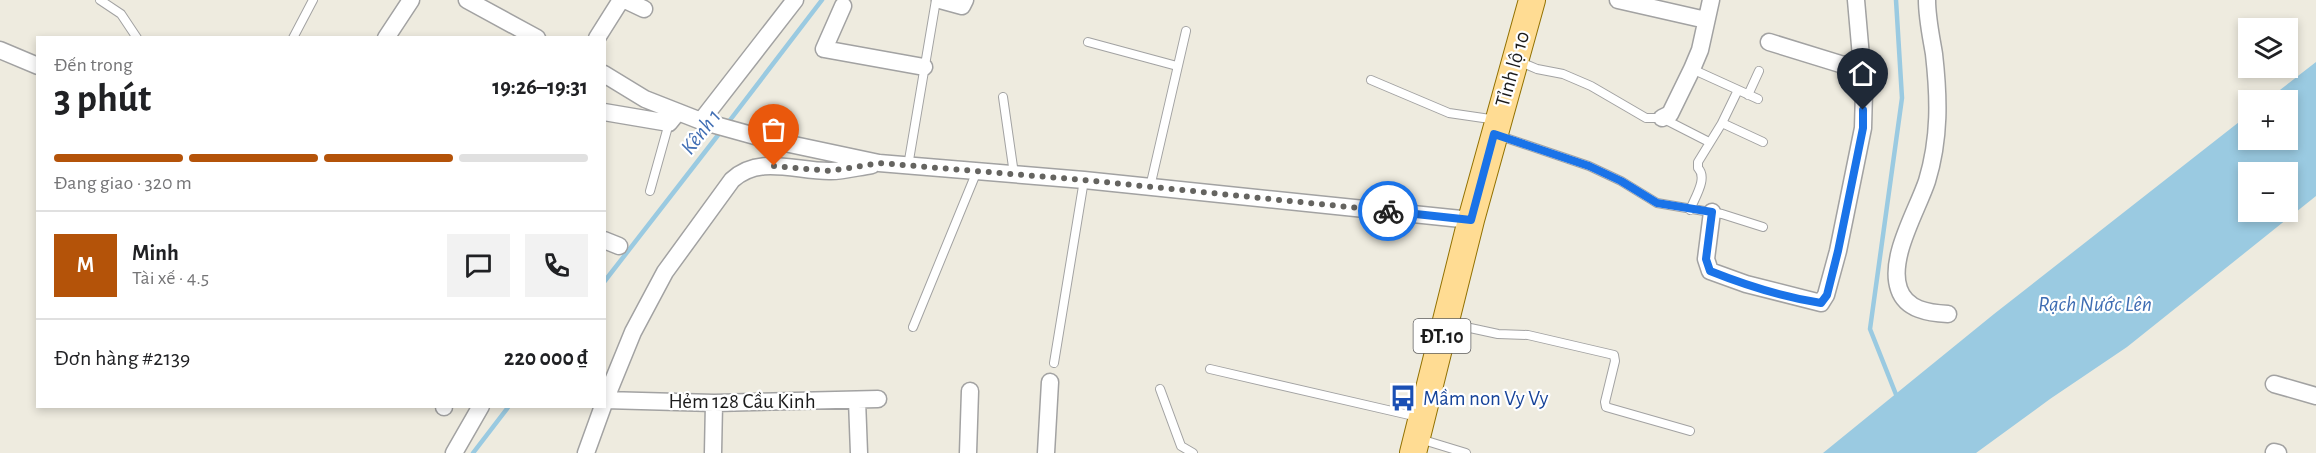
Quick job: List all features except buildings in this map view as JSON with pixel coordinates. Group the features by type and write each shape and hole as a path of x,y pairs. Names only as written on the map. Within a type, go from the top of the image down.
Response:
{"main road":[{"name":"Tỉnh lộ 10","path":"1417,436 1471,220 1532,0"}],"street":[{"path":"387,36 411,0"},
{"path":"467,0 533,36"},
{"path":"598,36 623,0 644,9"},
{"path":"701,121 795,0"},
{"path":"938,0 962,6 965,0"},
{"path":"1618,0 1706,20"},
{"path":"1662,118 1670,114 1700,50 1711,0"},
{"path":"1712,212 1706,259 1710,271 1746,284 1821,303 1827,295 1838,251 1863,128 1863,71 1856,0"},
{"path":"1927,0 1939,102 1937,136 1927,181 1912,216 1896,269 1899,290 1907,303 1926,313 1948,314"},
{"path":"843,6 824,49 924,67"},
{"path":"1769,42 1863,71"},
{"path":"0,50 36,65"},
{"path":"606,75 674,118"},
{"path":"606,112 701,121 766,139 879,163 1084,180 1471,220"},
{"path":"606,398 633,332 665,272 740,172 762,165 830,171 879,163"},
{"path":"1046,453 1050,382"},
{"path":"2274,384 2316,396"},
{"path":"968,453 970,391"},
{"name":"Hẻm 128 Cầu Kinh","path":"606,403 878,399"},
{"path":"857,400 859,453"},
{"path":"713,453 714,403"},
{"path":"454,453 480,408"},
{"path":"586,453 602,408"}],"lane":[{"path":"100,0 121,14 136,36"},
{"path":"294,36 313,0"},
{"path":"908,166 924,67 938,0"},
{"path":"1150,187 1186,32"},
{"path":"1088,42 1177,66"},
{"path":"1515,60 1538,69 1563,74 1591,86 1646,118 1662,118 1709,142"},
{"path":"1692,69 1758,99"},
{"path":"1748,95 1759,71"},
{"path":"1371,80 1449,113 1496,127 1589,166 1621,181 1657,203 1712,212 1763,227"},
{"path":"1690,210 1703,180 1698,162 1722,123 1738,90"},
{"path":"1004,97 1014,174"},
{"path":"650,190 674,118"},
{"path":"1722,123 1763,142"},
{"path":"913,327 977,171"},
{"path":"1054,363 1084,180"},
{"path":"1445,322 1498,334 1528,335 1614,355 1615,362 1605,402 1606,407 1690,431"},
{"path":"1210,369 1466,453"},
{"path":"1160,389 1181,446 1193,453"}],"water":[{"name":"Rạch Nước Lên","path":"2316,62 2316,196 2298,210 2298,162 2238,162 2238,222 2283,222 2127,347 1976,453 1823,453 1994,314 2238,123 2238,150 2298,150 2298,90 2280,90"}],"waterway":[{"name":"Kênh 1","path":"727,124 822,0"},
{"path":"1896,0 1902,98 1870,329 1897,397"},
{"name":"Kênh 1","path":"606,279 722,130"},
{"name":"Kênh 1","path":"473,453 507,408"}],"way so far":[{"path":"774,166 840,171 879,163 1084,180 1388,211"}],"place":[{"name":"Mầm non Vy Vy","path":"1403,398"}],"route":[{"path":"1388,211 1471,220 1494,134 1589,166 1621,181 1657,203 1712,212 1706,259 1710,271 1746,284 1821,303 1827,295 1838,251 1863,128 1863,110"}]}
